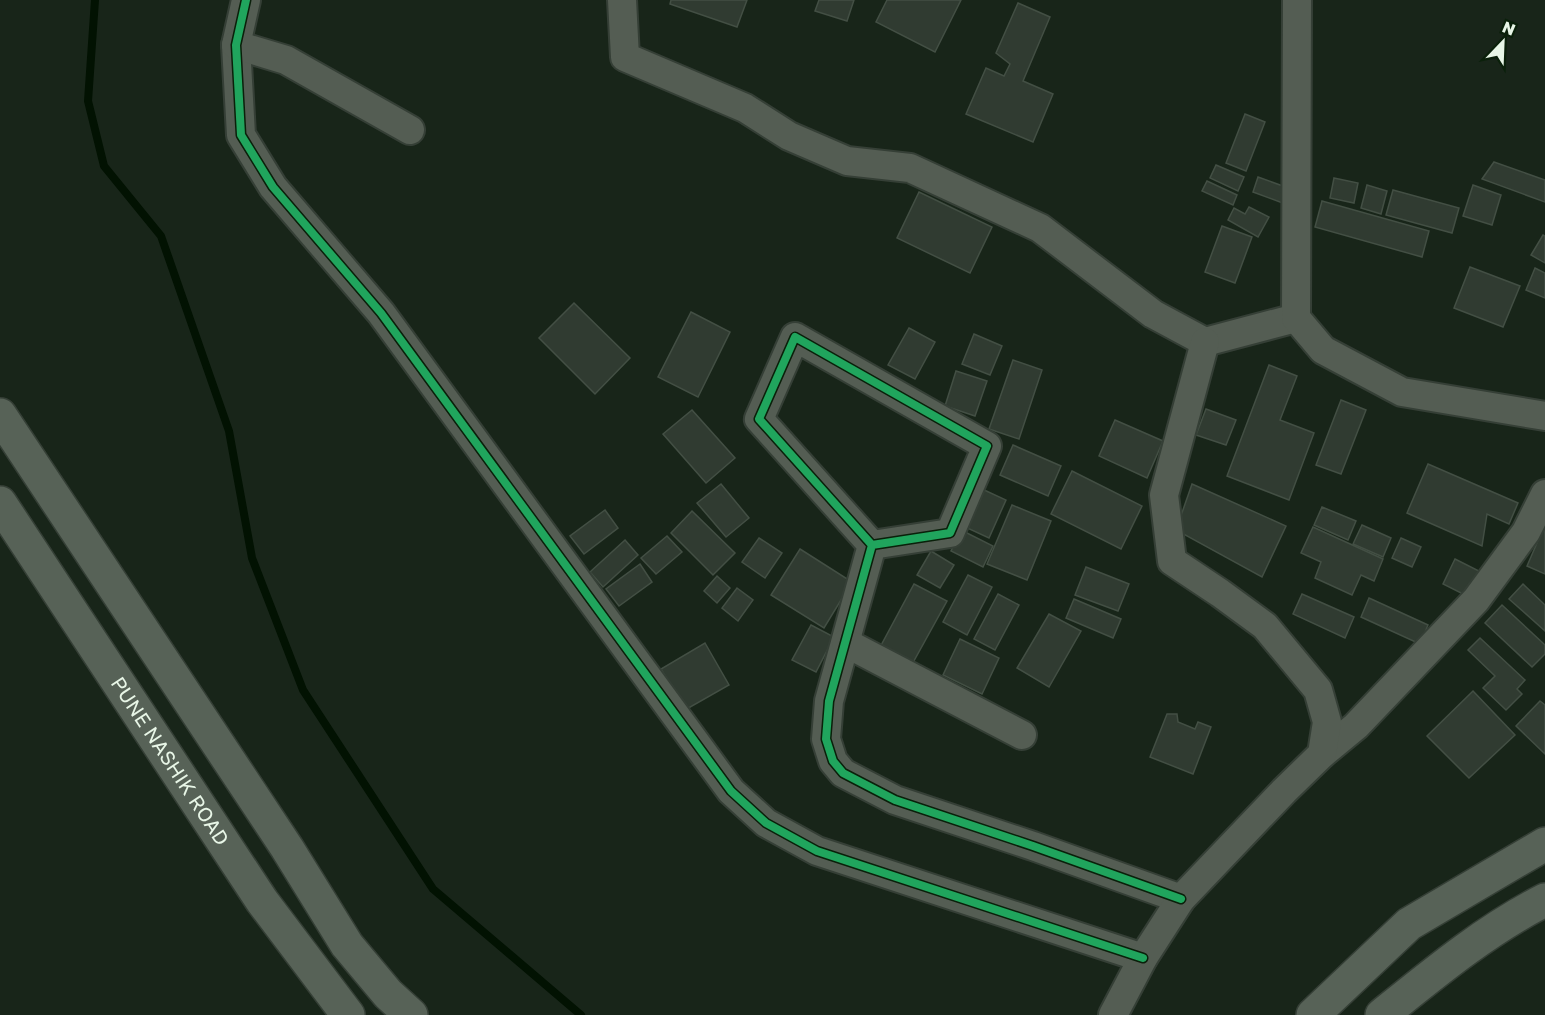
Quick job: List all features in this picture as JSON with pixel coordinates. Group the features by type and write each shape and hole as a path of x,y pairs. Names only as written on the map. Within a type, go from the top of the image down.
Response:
{"main road":[{"path":"0,415 287,848 347,945 388,994 411,1015"},
{"name":"PUNE NASHIK ROAD","path":"0,503 262,901 348,1015"},
{"path":"1313,1015 1409,924 1545,844"},
{"path":"1382,1015 1442,967 1512,917 1545,900"}],"street":[{"path":"246,0 236,45 241,135 273,187 381,314 731,791 766,823 817,851 1143,958"},
{"path":"622,0 624,57 745,108 789,136 847,161 910,168 1040,228 1153,314 1205,342 1296,318"},
{"path":"1298,0 1296,318 1323,350 1402,392 1545,416"},
{"path":"236,45 286,60 410,130"},
{"path":"795,337 987,446 950,533 872,544 759,419 795,337"},
{"path":"1205,342 1164,495 1172,561 1265,627 1318,690 1327,722 1322,754"},
{"path":"1113,1015 1143,958 1181,899 1284,791 1322,754 1356,726 1476,600 1526,532 1545,494"},
{"path":"872,544 829,701 826,739 833,761 843,773 895,800 1181,899"},
{"path":"846,643 1022,735"}],"building":[{"path":"671,0 747,0 737,27 670,4"},
{"path":"819,0 854,0 847,21 815,11"},
{"path":"887,0 961,0 935,52 876,22"},
{"path":"1018,3 1050,17 1023,81 1053,94 1033,142 966,114 986,68 1004,76 1010,64 996,53"},
{"path":"1245,114 1265,122 1246,171 1226,163"},
{"path":"1494,162 1545,180 1545,202 1482,179"},
{"path":"1216,165 1244,177 1238,191 1210,178"},
{"path":"1258,177 1294,190 1288,205 1253,192"},
{"path":"1334,178 1358,183 1354,203 1330,198"},
{"path":"1207,181 1237,195 1233,205 1202,191"},
{"path":"1367,185 1387,191 1381,214 1361,208"},
{"path":"1473,185 1501,195 1492,225 1463,216"},
{"path":"1393,190 1459,208 1452,233 1386,215"},
{"path":"919,192 992,227 970,273 897,238"},
{"path":"1322,201 1429,231 1422,257 1315,227"},
{"path":"1249,207 1269,217 1258,237 1228,220 1234,208 1245,214"},
{"path":"1222,226 1252,237 1235,283 1205,272"},
{"path":"1543,235 1545,236 1545,263 1531,255"},
{"path":"1470,267 1520,286 1503,327 1454,308"},
{"path":"1535,268 1545,273 1545,298 1526,290"},
{"path":"574,303 630,358 595,394 539,338"},
{"path":"691,312 730,332 698,397 658,377"},
{"path":"909,328 935,342 915,379 888,365"},
{"path":"974,334 1002,346 990,375 962,364"},
{"path":"1013,360 1042,370 1019,439 989,429"},
{"path":"1269,365 1297,376 1280,420 1314,433 1289,500 1227,476"},
{"path":"956,371 987,381 975,416 945,406"},
{"path":"1341,400 1366,410 1341,474 1316,465"},
{"path":"1206,409 1236,420 1226,445 1196,435"},
{"path":"692,410 735,458 706,483 663,434"},
{"path":"1115,420 1163,441 1147,478 1099,456"},
{"path":"1013,445 1061,466 1048,496 1000,475"},
{"path":"1428,464 1518,503 1509,524 1487,514 1482,546 1407,513"},
{"path":"1072,471 1142,506 1121,549 1051,514"},
{"path":"721,484 749,518 726,537 697,503"},
{"path":"1192,484 1286,526 1262,577 1176,530"},
{"path":"982,489 1006,500 989,538 965,527"},
{"path":"1012,505 1051,521 1027,580 987,564"},
{"path":"1322,507 1356,521 1348,540 1314,525"},
{"path":"605,510 618,528 584,554 570,536"},
{"path":"692,511 735,553 713,575 671,533"},
{"path":"1362,525 1391,538 1383,557 1353,544"},
{"path":"1313,527 1383,559 1374,581 1361,575 1352,595 1315,578 1321,562 1301,553"},
{"path":"1545,529 1545,574 1527,566"},
{"path":"961,530 993,546 983,567 951,551"},
{"path":"667,536 682,552 656,574 641,558"},
{"path":"759,538 782,553 765,578 742,562"},
{"path":"1401,538 1421,547 1412,567 1392,558"},
{"path":"625,540 638,555 603,587 590,572"},
{"path":"800,549 852,582 824,628 771,595"},
{"path":"931,551 954,565 940,588 917,575"},
{"path":"1455,559 1481,572 1469,597 1443,584"},
{"path":"640,564 652,582 619,606 606,589"},
{"path":"1086,567 1129,584 1118,611 1075,595"},
{"path":"968,575 992,587 967,635 943,622"},
{"path":"717,576 730,588 717,603 704,591"},
{"path":"914,584 947,601 910,668 878,651"},
{"path":"1523,584 1545,605 1545,631 1509,599"},
{"path":"737,588 753,600 738,621 722,608"},
{"path":"998,594 1019,605 995,650 974,639"},
{"path":"1302,594 1354,617 1345,638 1293,614"},
{"path":"1369,598 1428,625 1420,644 1361,617"},
{"path":"1074,599 1121,619 1113,638 1066,618"},
{"path":"1502,605 1545,645 1545,654 1532,667 1485,623"},
{"path":"1049,614 1081,631 1049,687 1017,668"},
{"path":"811,625 834,637 816,672 792,660"},
{"path":"1480,638 1525,680 1517,689 1522,694 1506,710 1483,688 1495,676 1468,650"},
{"path":"960,639 999,658 982,694 943,675"},
{"path":"705,643 729,685 685,710 661,669"},
{"path":"1473,691 1515,735 1469,778 1427,736"},
{"path":"1540,701 1545,705 1545,754 1516,726"},
{"path":"1167,714 1177,714 1178,722 1195,729 1198,722 1211,727 1193,774 1150,757"}],"waterway":[{"path":"95,0 88,101 104,166 161,236 229,431 252,558 303,690 433,889 581,1015"}],"cycle path":[{"path":"246,0 236,45 241,135 273,187 381,313 731,791 766,823 817,851 1143,958"},
{"path":"872,545 759,419 795,337 987,446 950,533 872,545 829,701 826,739 833,761 843,773 895,800 1181,899"}]}
